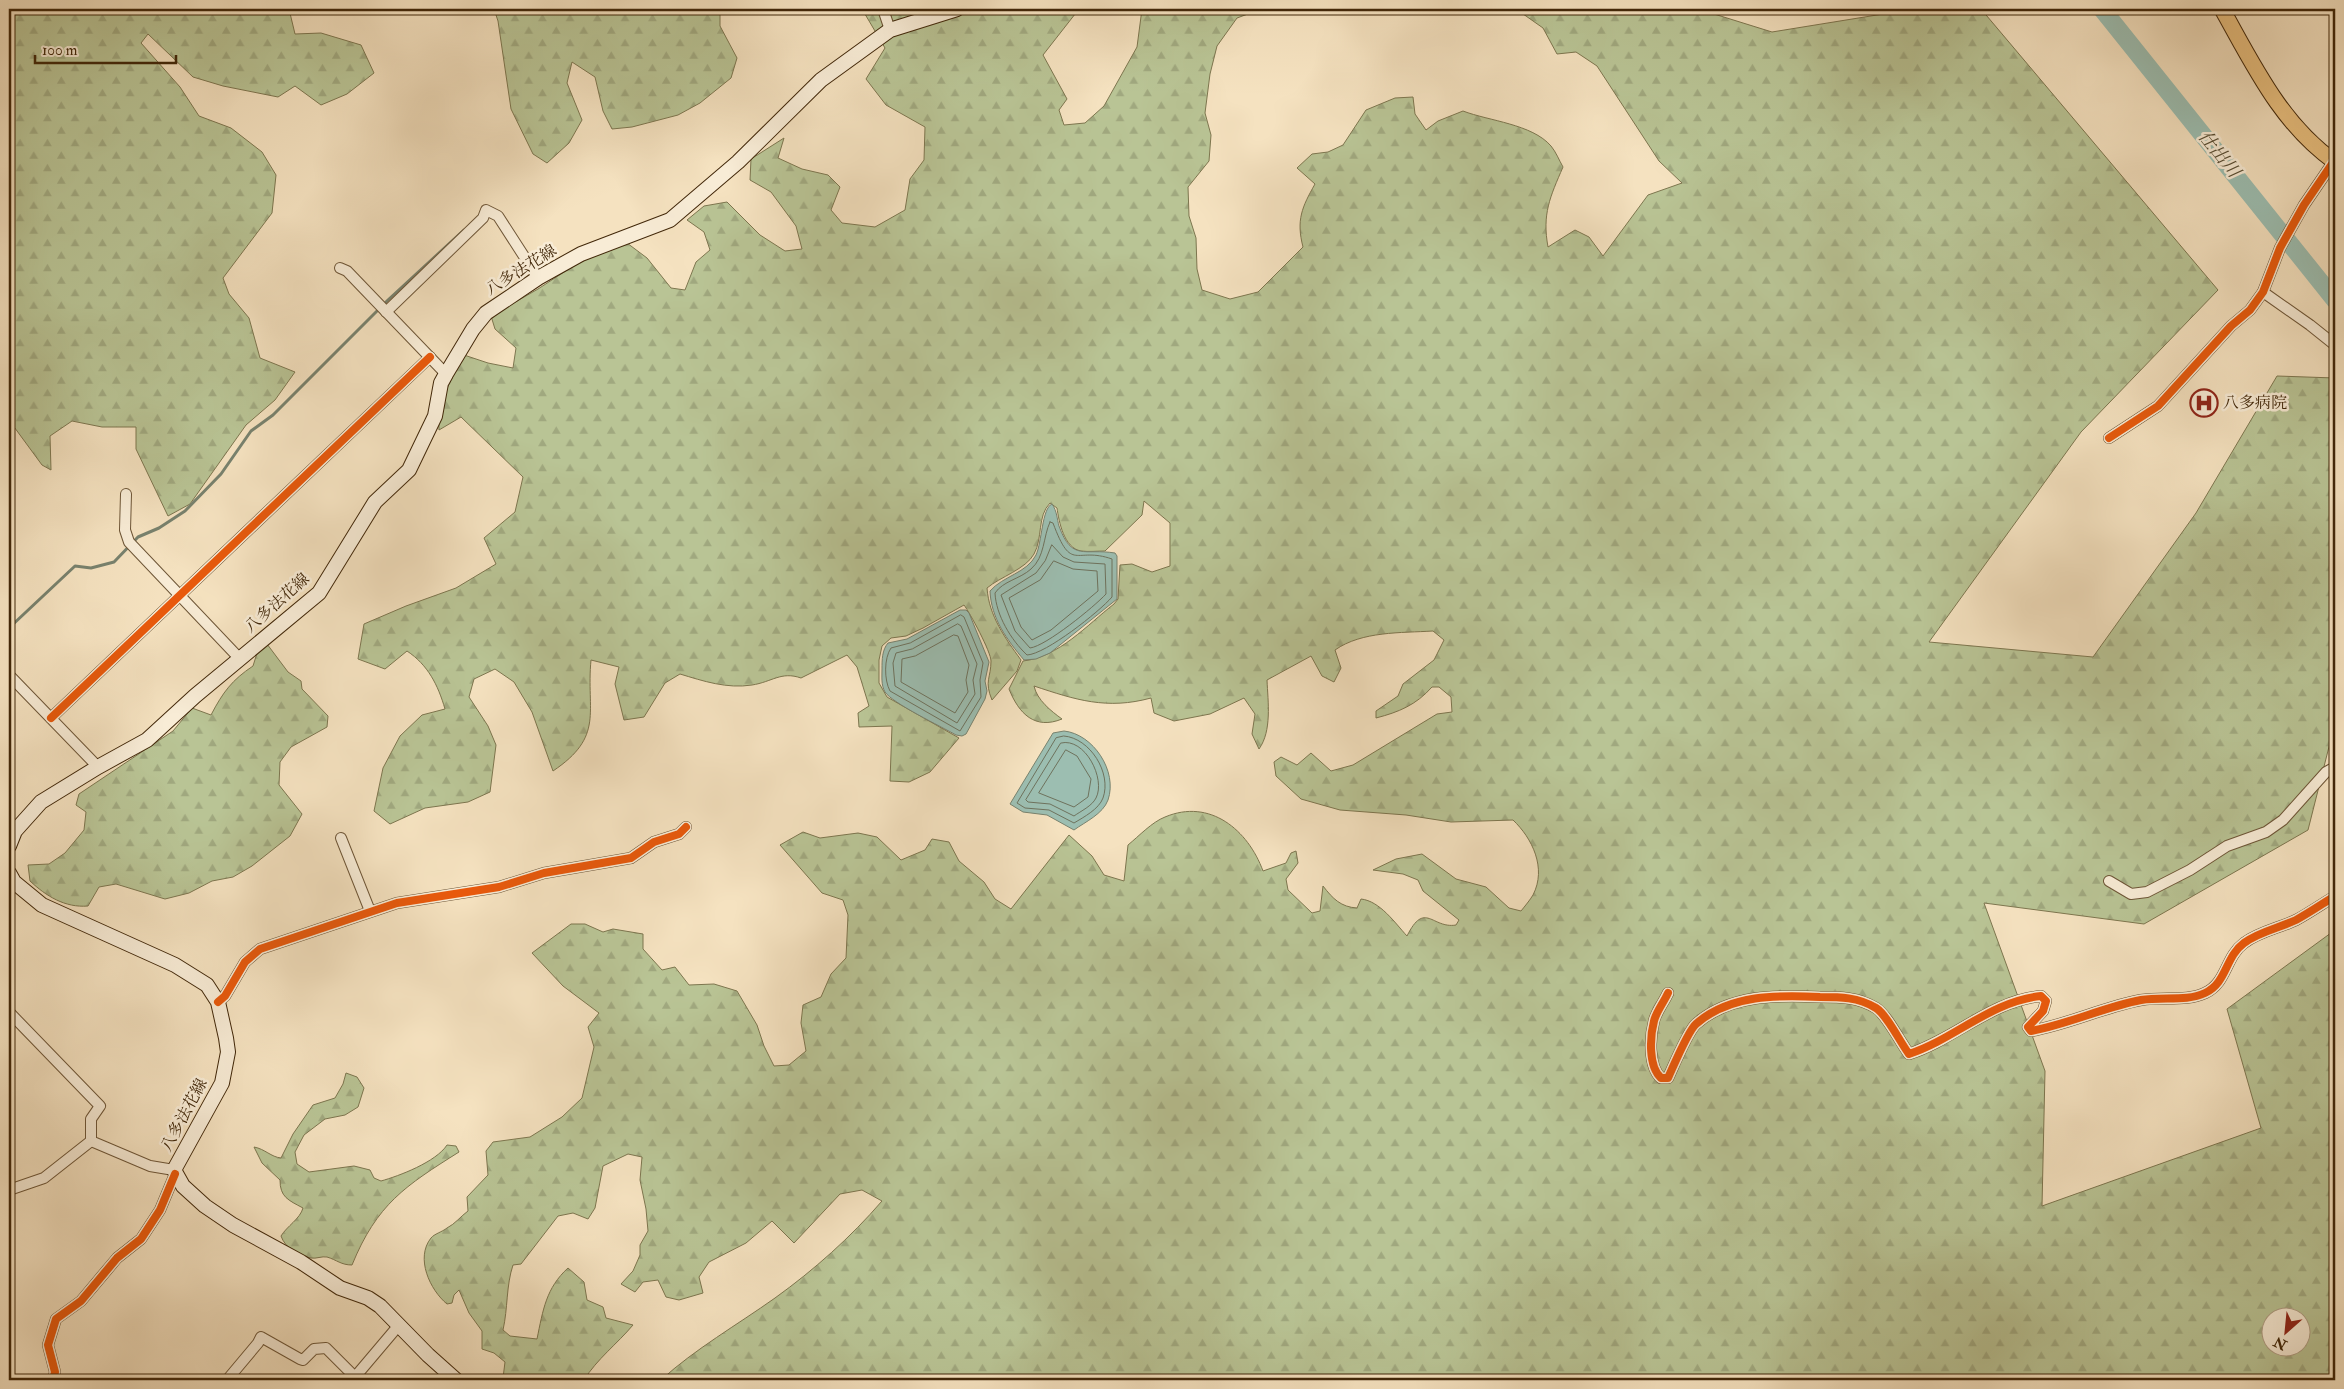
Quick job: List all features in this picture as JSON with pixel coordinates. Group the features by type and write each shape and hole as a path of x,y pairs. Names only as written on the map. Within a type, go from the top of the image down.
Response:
{"main road":[{"name":"八多法花線","path":"9,846 15,831 41,802 98,766 147,740 194,696 319,593 375,502 409,470 435,416 441,383 472,329 486,313 538,278 581,254 670,220 705,188 738,162 821,80 890,30 957,9"},
{"path":"2222,9 2272,97 2302,133 2334,161"},
{"name":"八多法花線","path":"9,872 14,882 42,905 175,965 207,985 218,1002 228,1052 222,1083 175,1172 183,1186 200,1202 233,1225 301,1262 340,1288 368,1298 380,1306 428,1355 456,1380"}],"street":[{"path":"883,9 890,30"},
{"path":"2109,438 2158,406 2231,326 2250,310 2263,292 2280,248 2289,232 2334,161"},
{"path":"382,308 483,218 486,210 498,216 538,278"},
{"path":"340,268 347,271 446,374"},
{"path":"2263,292 2335,345"},
{"path":"51,718 430,357"},
{"path":"126,494 125,530 131,544 240,660"},
{"path":"9,675 98,766"},
{"path":"2109,881 2131,894 2147,892 2190,870 2227,846 2266,832 2283,820 2326,772 2335,767"},
{"path":"218,1002 225,996 245,962 260,949 397,903 499,887 544,873 631,858 654,842 679,834 686,827"},
{"path":"341,838 370,911"},
{"path":"1668,993 1654,1020 1651,1050 1656,1073 1661,1078 1668,1078 1694,1025 1709,1014 1736,1003 1781,995 1861,999 1878,1009 1886,1018 1909,1054 1931,1047 1977,1018 2023,998 2041,996 2046,1001 2043,1011 2028,1027 2031,1031 2078,1020 2143,999 2174,998 2204,994 2217,986 2223,978 2226,966 2236,950 2246,942 2296,920 2335,896"},
{"path":"9,1012 100,1106 91,1118 91,1142"},
{"path":"53,1380 55,1372 48,1344 56,1319 81,1300 117,1258 141,1239 160,1210 175,1172 150,1166 91,1142"},
{"path":"9,1190 44,1178 91,1142"},
{"path":"227,1380 258,1343 261,1336 303,1360 314,1349 326,1348 355,1377 399,1325"}],"green space":[{"path":"9,9 289,9 295,34 321,33 361,45 374,73 347,94 321,105 295,86 278,97 223,86 193,77 148,34 141,43 180,87 199,116 231,128 262,152 276,175 272,213 223,278 229,294 249,318 260,358 295,372 275,400 246,425 190,504 168,516 136,449 136,427 102,427 72,421 50,436 51,470 42,465 9,420"},
{"path":"494,9 720,9 720,26 737,58 731,78 700,103 678,115 632,127 612,129 603,111 595,77 572,62 567,83 582,120 569,143 547,163 533,154 511,109 498,21"},
{"path":"862,9 1079,9 1043,55 1067,99 1059,110 1064,125 1085,123 1104,106 1137,47 1142,9 1312,9 1293,14 1256,11 1237,18 1217,46 1210,74 1205,113 1211,135 1209,161 1188,187 1189,216 1196,238 1197,269 1202,290 1230,299 1258,292 1303,247 1300,229 1301,214 1315,184 1297,168 1312,154 1328,152 1343,145 1366,110 1395,98 1413,97 1415,114 1426,130 1438,121 1463,111 1522,128 1543,139 1551,146 1563,167 1548,206 1546,235 1548,247 1575,230 1589,237 1603,256 1648,195 1682,183 1659,161 1597,66 1576,52 1557,54 1543,28 1516,9 1698,9 1772,32 1914,9 1981,9 2218,290 2081,432 1929,642 2093,657 2196,513 2277,376 2335,378 2335,723 2308,830 2144,924 1984,903 2045,1071 2042,1206 2261,1128 2227,1009 2335,930 2335,1380 661,1380 702,1348 804,1276 832,1253 882,1201 862,1190 840,1194 794,1243 772,1221 746,1243 709,1262 699,1277 703,1293 679,1300 666,1297 658,1280 643,1282 635,1292 621,1284 633,1271 640,1255 640,1245 648,1231 640,1180 642,1157 628,1154 603,1166 595,1208 588,1219 573,1213 558,1216 521,1264 513,1265 509,1281 503,1330 510,1336 537,1339 546,1300 555,1283 568,1268 584,1282 587,1300 603,1307 606,1318 633,1325 595,1365 584,1380 503,1378 505,1362 494,1353 482,1349 482,1331 469,1313 459,1290 454,1295 452,1303 447,1304 435,1291 430,1282 424,1255 426,1246 432,1237 453,1224 468,1211 467,1197 488,1175 486,1151 493,1142 530,1137 562,1117 582,1098 594,1047 588,1027 599,1013 563,986 532,953 571,924 585,924 603,932 613,929 643,934 643,949 662,970 675,967 689,985 714,984 737,991 757,1025 764,1046 774,1066 789,1065 806,1051 801,1023 803,1005 821,997 831,974 846,958 848,915 843,900 822,893 780,845 803,832 820,838 858,833 877,837 901,860 925,850 932,839 949,842 959,861 984,882 995,899 1011,909 1069,835 1092,856 1104,875 1124,881 1128,845 1155,822 1182,812 1212,815 1225,821 1248,843 1263,871 1286,863 1291,853 1296,851 1298,863 1286,879 1288,890 1312,913 1320,911 1323,886 1334,898 1346,906 1357,908 1361,899 1375,904 1387,913 1407,936 1413,925 1424,918 1448,925 1456,925 1459,920 1423,891 1418,880 1403,874 1373,870 1396,859 1422,854 1456,879 1486,887 1509,908 1521,911 1533,895 1537,885 1538,864 1535,854 1526,836 1513,820 1451,822 1406,815 1340,810 1301,799 1276,776 1274,762 1281,757 1297,765 1311,753 1331,771 1353,765 1437,714 1452,712 1451,697 1439,687 1432,687 1420,699 1407,707 1376,718 1376,711 1398,696 1403,684 1434,660 1444,640 1433,631 1382,634 1357,639 1346,644 1335,650 1341,668 1334,682 1322,676 1311,656 1267,680 1268,725 1259,749 1252,734 1255,714 1244,698 1210,714 1174,721 1154,713 1151,698 1135,702 1092,702 1034,686 1041,700 1062,719 1044,722 1029,718 1018,706 1009,689 1023,661 1036,658 1060,647 1114,604 1118,599 1120,565 1132,564 1152,572 1170,566 1170,523 1144,501 1142,515 1105,551 1081,551 1075,549 1063,534 1057,508 1050,503 1046,508 1034,554 1025,564 987,588 994,617 1021,660 1017,671 992,700 988,688 991,667 990,656 980,633 964,605 906,636 891,638 882,646 879,660 879,683 887,697 959,738 930,772 909,782 890,781 892,726 859,727 858,713 869,706 857,667 847,655 801,678 782,676 752,685 724,685 680,674 665,683 644,717 624,720 615,684 619,667 591,660 590,722 587,734 580,746 569,758 553,771 532,712 514,682 495,669 474,679 469,697 488,726 496,745 490,792 468,802 425,808 390,824 374,811 383,768 400,736 422,715 445,709 431,676 421,663 407,651 385,669 358,659 364,624 456,588 496,564 484,538 515,512 523,477 461,417 439,430 440,410 443,400 450,381 464,355 488,363 513,368 516,348 495,329 491,316 538,289 584,259 627,243 647,258 671,288 685,290 696,262 710,250 704,232 687,220 704,206 727,202 760,235 785,251 802,249 796,226 771,192 750,180 751,159 784,138 778,158 802,169 828,175 840,187 831,210 842,223 875,227 905,210 910,179 924,160 925,127 886,105 866,79 885,48"},
{"path":"267,644 288,672 301,681 302,689 328,716 327,727 291,747 280,762 279,785 302,814 290,836 252,866 233,877 212,881 189,893 165,899 116,884 99,887 88,906 71,905 49,896 30,881 28,865 49,864 65,853 84,830 86,812 76,805 79,794 173,731 192,708 211,715 229,687 239,676 253,666 258,650"},
{"path":"346,1073 357,1077 364,1088 358,1107 345,1115 325,1119 304,1135 295,1152 297,1164 309,1172 354,1166 370,1170 374,1178 381,1181 426,1163 447,1145 456,1146 459,1152 423,1175 395,1198 372,1226 352,1265 327,1257 306,1257 293,1251 286,1244 281,1236 299,1216 303,1208 283,1194 280,1180 262,1163 254,1147 281,1158 293,1134 313,1105 335,1098 343,1084"}],"water":[{"path":"1052,504 1064,537 1074,549 1087,552 1115,553 1117,556 1117,599 1050,653 1036,659 1024,660 1001,628 993,610 990,591 1032,561 1038,549 1046,512"},
{"path":"960,610 966,610 969,613 989,662 985,681 987,691 985,699 966,734 962,736 956,735 918,715 889,697 883,687 882,678 883,655 888,643 907,639"},
{"path":"1064,731 1085,739 1093,747 1101,756 1109,777 1110,789 1106,805 1098,814 1074,830 1047,815 1023,812 1010,804 1053,733"}],"waterway":[{"name":"仕出川","path":"2102,9 2335,300"},
{"path":"9,628 75,566 91,568 114,562 138,537 159,528 185,511 221,474 251,431 273,415 388,300 464,230"}],"cycle path":[{"path":"2109,438 2158,406 2231,326 2250,310 2263,292 2280,248 2304,205 2334,161"},
{"path":"51,718 430,357"},
{"path":"218,1002 225,996 245,962 260,949 397,903 499,887 544,873 631,858 654,842 679,834 686,827"},
{"path":"1668,993 1655,1018 1652,1035 1652,1059 1661,1078 1668,1078 1689,1034 1696,1024 1709,1014 1739,1002 1771,997 1842,998 1869,1004 1885,1016 1909,1054 1942,1039 1989,1013 2023,999 2041,996 2046,1001 2043,1011 2028,1027 2031,1031 2141,1000 2198,996 2212,989 2218,983 2233,955 2244,943 2262,933 2296,920 2335,896"},
{"path":"53,1380 55,1372 48,1345 56,1319 81,1301 117,1258 141,1239 160,1210 175,1174"}],"place":[{"name":"八多病院","path":"2204,403"}]}
